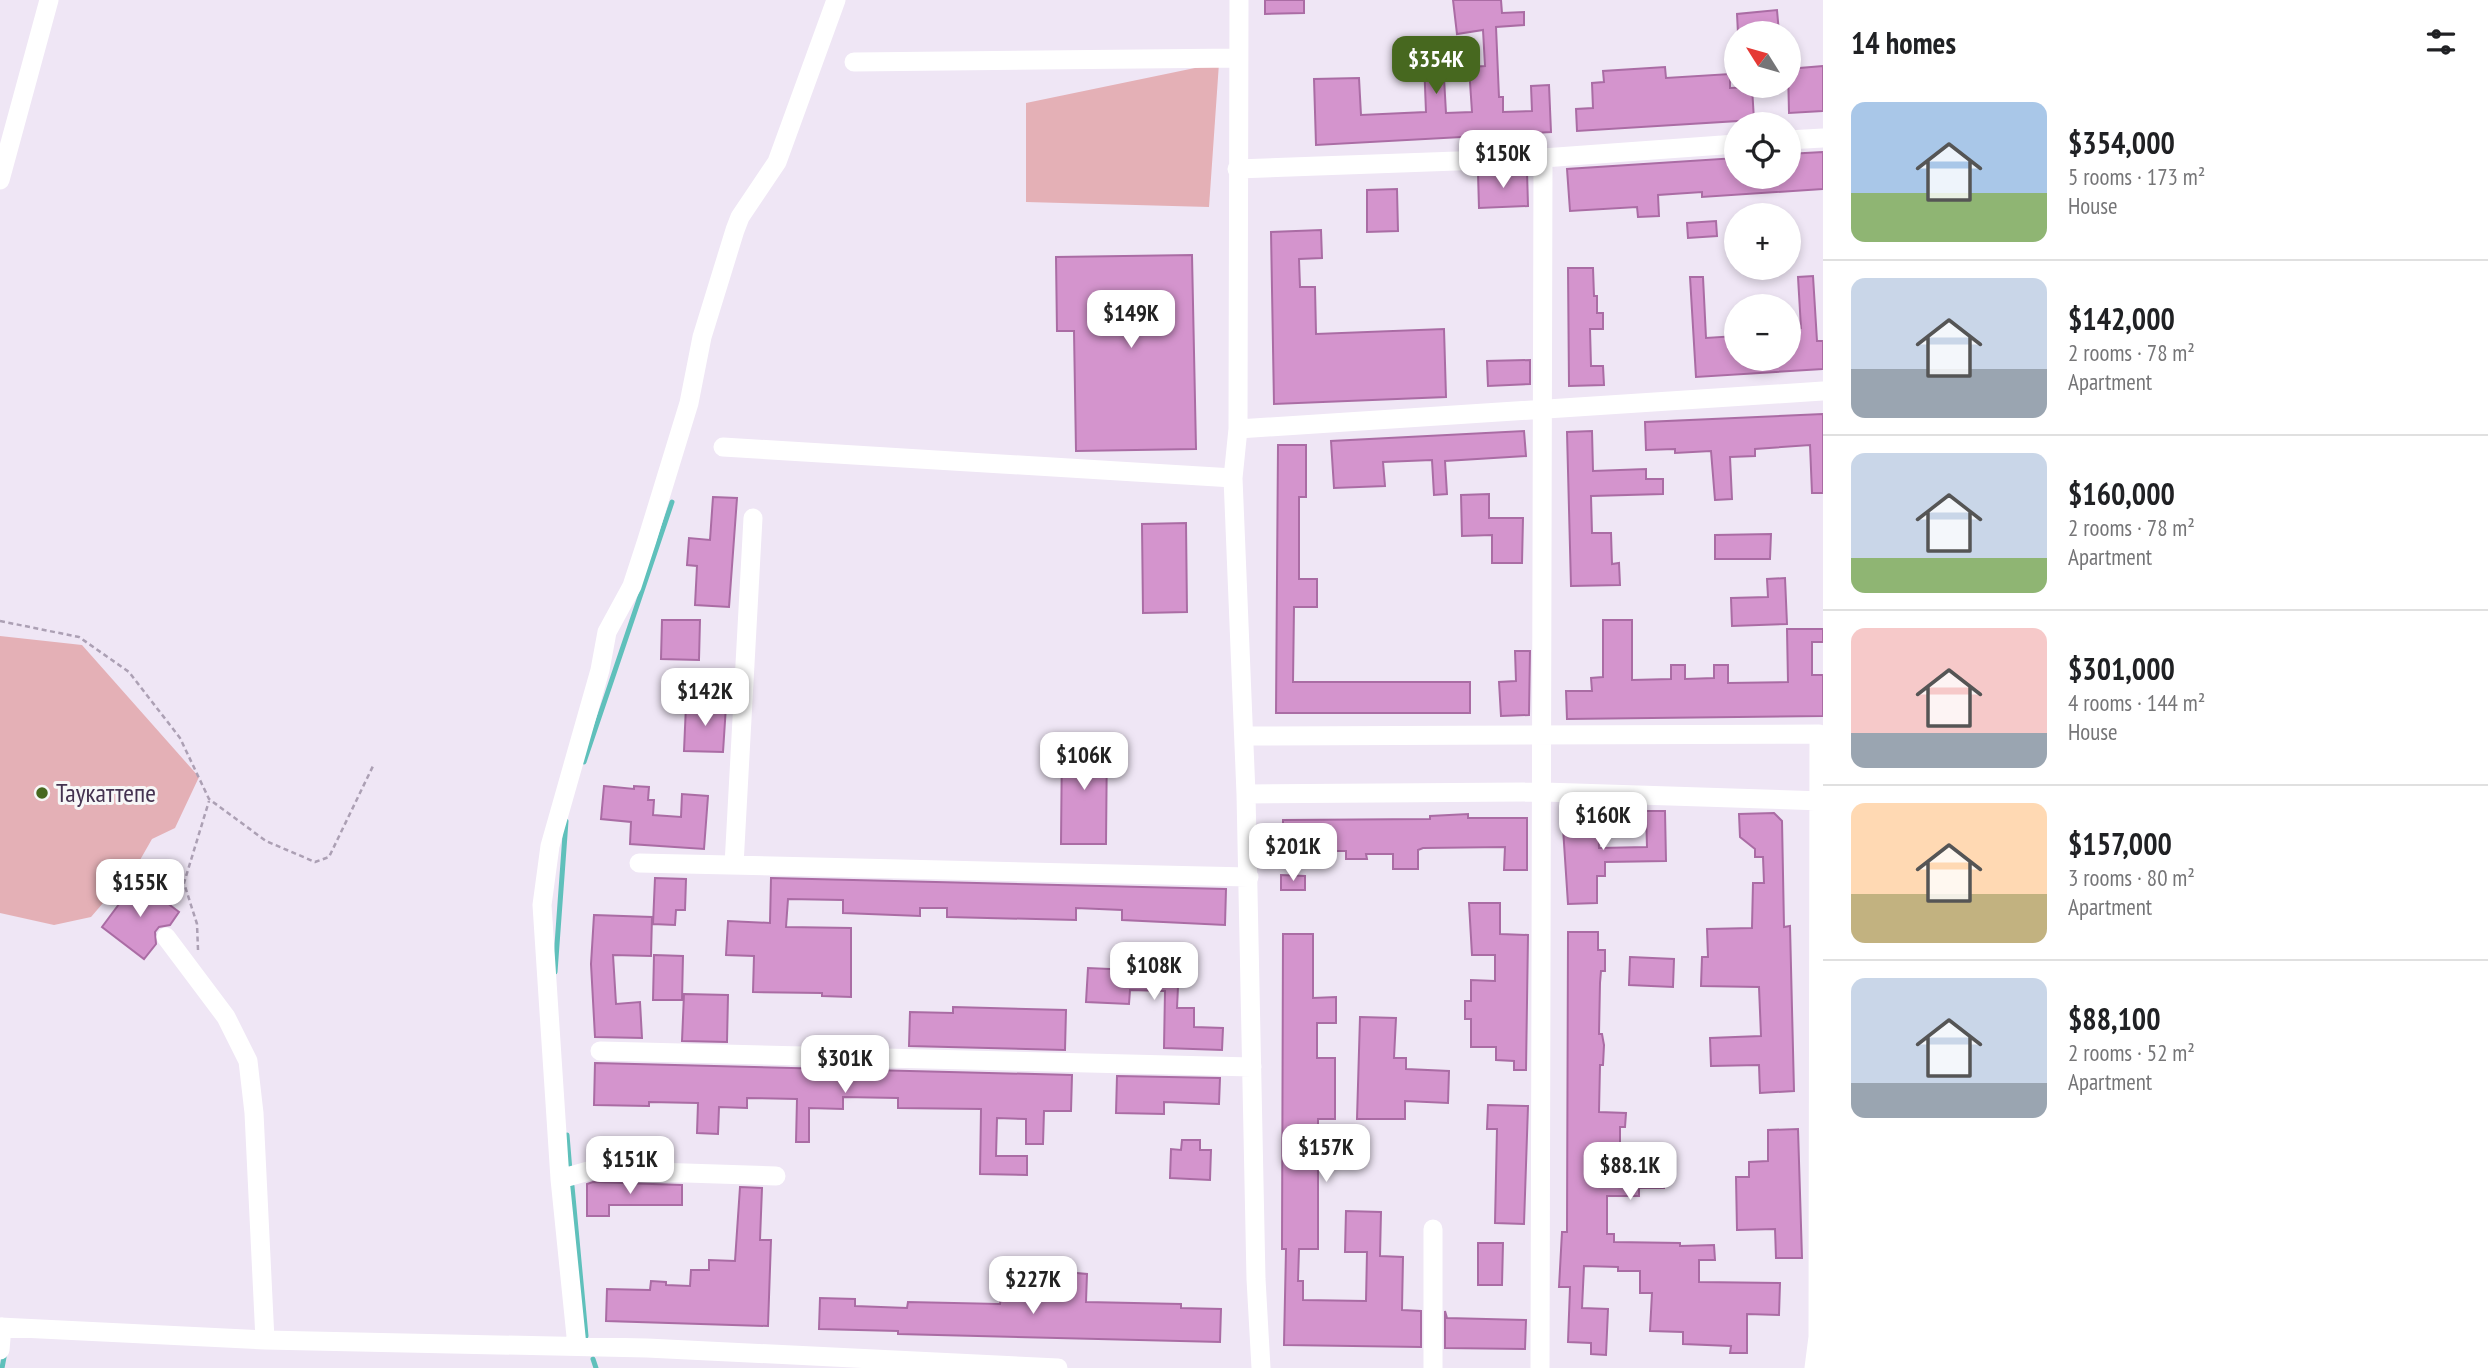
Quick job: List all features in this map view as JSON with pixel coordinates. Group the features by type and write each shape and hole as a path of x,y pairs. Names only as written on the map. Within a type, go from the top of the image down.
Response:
{"street":[{"path":"0,180 49,0"},
{"path":"577,1346 560,1180 542,920 550,846 600,670 607,632 632,586 647,540 689,403 702,337 735,230 740,217 777,162 835,0"},
{"path":"1238,0 1238,429 1233,478 1246,794 1256,1279 1261,1368"},
{"path":"854,62 1238,58"},
{"path":"1801,139 1823,138"},
{"path":"1237,169 1543,158 1724,145"},
{"path":"1540,1368 1544,792 1543,158"},
{"path":"1238,429 1823,391"},
{"path":"723,447 1233,478"},
{"path":"734,865 752,517"},
{"path":"1244,736 1819,734 1821,1117 1818,1337 1814,1368"},
{"path":"1246,794 1544,792 1821,801"},
{"path":"639,863 1248,877"},
{"path":"166,937 226,1017 248,1061 254,1113 265,1340"},
{"path":"600,1051 1252,1067"},
{"path":"560,1180 592,1170 776,1176"},
{"path":"1433,1229 1433,1368"},
{"path":"0,1350 1,1327 265,1340 577,1346 1058,1368"}],"path":[{"path":"0,621 79,637 129,672 180,738 209,799 266,841 314,862 329,857 373,766"},
{"path":"199,981 197,924 184,883 209,799"}],"shaded area":[{"path":"1219,63 1209,207 1026,202 1026,103"},
{"path":"0,636 82,645 199,777 175,828 152,839 140,860 91,917 54,925 0,913"}],"building":[{"path":"1265,0 1304,0 1304,13 1265,14"},
{"path":"1453,0 1501,0 1502,13 1524,12 1524,25 1496,27 1499,97 1503,97 1503,112 1532,111 1531,86 1549,85 1551,132 1316,145 1314,79 1359,78 1361,115 1426,112 1424,61 1443,60 1446,113 1472,112 1469,67 1485,66 1483,30 1457,34"},
{"path":"1777,10 1778,21 1737,21 1737,14"},
{"path":"1823,66 1823,111 1789,112 1789,98 1801,98 1801,68"},
{"path":"1665,67 1666,78 1724,74 1724,98 1753,98 1754,112 1724,112 1724,122 1577,131 1576,109 1593,108 1592,83 1604,82 1603,71"},
{"path":"1823,152 1823,189 1702,197 1702,192 1658,195 1659,216 1638,217 1637,207 1570,211 1567,169 1724,159 1724,189 1801,189 1801,153"},
{"path":"1527,171 1528,206 1479,208 1478,173"},
{"path":"1397,189 1398,231 1367,232 1367,190"},
{"path":"1716,221 1717,236 1688,238 1687,223"},
{"path":"1321,230 1322,258 1299,259 1300,287 1315,287 1316,334 1444,329 1446,397 1274,404 1271,232"},
{"path":"1192,255 1196,449 1076,451 1074,331 1057,331 1056,257"},
{"path":"1568,268 1593,268 1594,296 1597,296 1597,313 1603,313 1603,329 1590,329 1591,366 1603,366 1604,385 1569,386"},
{"path":"1813,276 1817,341 1823,341 1823,369 1801,370 1801,294 1798,280 1801,280 1801,277"},
{"path":"1690,277 1703,277 1706,338 1724,337 1724,371 1791,371 1696,377"},
{"path":"1530,360 1530,384 1488,386 1487,361"},
{"path":"1823,414 1823,493 1812,493 1810,445 1755,449 1755,456 1730,457 1732,499 1715,500 1711,451 1675,453 1675,449 1646,450 1645,422"},
{"path":"1524,431 1526,456 1445,461 1447,494 1434,495 1432,460 1383,462 1385,486 1334,488 1331,441"},
{"path":"1592,431 1593,471 1646,469 1646,479 1663,479 1663,494 1591,496 1592,533 1611,533 1612,564 1619,563 1620,585 1571,586 1567,432"},
{"path":"1278,445 1306,445 1306,497 1299,497 1299,579 1317,579 1317,607 1294,607 1293,682 1470,682 1470,713 1276,713"},
{"path":"1489,494 1489,518 1523,518 1522,563 1492,563 1492,535 1462,536 1461,495"},
{"path":"713,497 737,498 729,607 695,605 697,566 687,565 689,538 710,540"},
{"path":"1186,523 1187,612 1143,613 1142,524"},
{"path":"1771,534 1770,559 1715,559 1715,535"},
{"path":"1785,578 1787,624 1732,626 1731,598 1768,597 1767,579"},
{"path":"662,620 700,620 699,660 661,659"},
{"path":"1603,620 1632,620 1632,680 1671,679 1671,665 1685,665 1685,679 1714,678 1714,665 1728,665 1728,683 1788,682 1787,629 1823,629 1823,642 1812,642 1812,675 1823,675 1823,716 1567,719 1566,691 1592,691 1591,678 1603,677"},
{"path":"1515,651 1530,651 1529,715 1501,716 1499,682 1516,681"},
{"path":"686,705 726,706 723,752 684,751"},
{"path":"1062,739 1107,739 1106,844 1061,844"},
{"path":"604,786 634,789 634,786 649,787 648,800 654,800 653,815 681,817 682,794 708,796 704,849 630,844 631,822 601,819"},
{"path":"1646,811 1665,811 1666,861 1605,862 1605,876 1597,876 1597,903 1568,904 1562,813 1598,812 1599,848 1647,847"},
{"path":"1774,813 1782,821 1784,927 1790,926 1794,1091 1760,1093 1759,1065 1711,1066 1710,1038 1761,1036 1759,987 1701,986 1702,957 1708,957 1707,929 1752,928 1753,883 1764,883 1763,857 1755,857 1755,849 1740,837 1739,814"},
{"path":"1468,814 1468,818 1527,818 1527,870 1504,870 1505,847 1423,848 1418,850 1418,869 1393,869 1393,854 1366,854 1367,859 1346,859 1346,851 1332,851 1332,840 1283,841 1283,820 1430,819 1430,816"},
{"path":"1281,875 1305,876 1305,890 1281,890"},
{"path":"655,878 686,879 685,910 676,910 675,925 653,924"},
{"path":"771,878 1226,889 1225,925 1122,920 1122,910 1076,908 1076,920 947,917 947,908 920,908 920,916 843,913 843,900 788,899 786,927 851,928 851,997 822,996 822,993 753,992 754,956 726,955 728,921 770,923"},
{"path":"137,880 179,912 170,925 159,927 155,932 156,944 144,959 102,927"},
{"path":"1469,903 1500,903 1500,934 1528,935 1526,1070 1514,1070 1514,1061 1496,1060 1496,1047 1471,1047 1471,1019 1465,1019 1465,1001 1471,1001 1471,980 1495,981 1495,955 1472,955"},
{"path":"594,915 652,917 651,956 613,955 616,1004 640,1002 642,1038 595,1037 591,964"},
{"path":"1568,932 1598,932 1598,950 1605,950 1605,971 1601,971 1600,983 1599,1034 1602,1034 1604,1045 1603,1065 1600,1065 1599,1112 1626,1113 1625,1127 1620,1127 1620,1145 1599,1145 1600,1171 1664,1171 1664,1188 1639,1188 1639,1196 1607,1196 1607,1234 1614,1234 1614,1242 1714,1245 1715,1260 1699,1260 1699,1282 1780,1283 1779,1315 1747,1314 1747,1353 1730,1353 1731,1346 1683,1344 1683,1332 1650,1331 1652,1293 1640,1293 1640,1271 1618,1271 1618,1267 1584,1266 1582,1308 1608,1309 1606,1355 1591,1354 1591,1343 1568,1342 1570,1287 1559,1287 1562,1232 1567,1232"},
{"path":"1283,934 1313,934 1313,998 1336,997 1336,1023 1317,1023 1317,1058 1335,1058 1335,1119 1318,1119 1318,1249 1299,1249 1298,1281 1303,1281 1303,1300 1366,1301 1367,1252 1345,1252 1346,1211 1381,1212 1380,1256 1403,1257 1402,1310 1421,1311 1421,1347 1284,1345 1286,1249 1282,1249"},
{"path":"654,955 683,956 682,1000 653,1000"},
{"path":"1630,957 1674,959 1673,987 1629,985"},
{"path":"1133,964 1179,965 1177,1008 1194,1008 1194,1027 1223,1028 1222,1050 1164,1048 1165,991 1130,990 1129,1004 1086,1002 1088,968 1133,970"},
{"path":"684,994 728,995 727,1042 682,1041"},
{"path":"953,1007 1066,1010 1065,1050 909,1046 910,1012 953,1013"},
{"path":"1360,1017 1396,1018 1394,1058 1406,1058 1406,1069 1449,1071 1448,1103 1405,1101 1405,1119 1357,1119"},
{"path":"595,1063 1072,1075 1071,1111 1044,1111 1043,1144 1026,1144 1026,1119 997,1118 996,1156 1027,1156 1027,1175 980,1174 981,1109 898,1108 898,1098 843,1097 843,1109 809,1108 809,1142 796,1142 797,1099 747,1098 747,1108 719,1107 718,1134 697,1133 698,1103 594,1105"},
{"path":"1117,1076 1220,1078 1219,1104 1164,1102 1164,1114 1116,1113"},
{"path":"1488,1105 1528,1106 1524,1224 1495,1223 1497,1129 1487,1129"},
{"path":"1798,1129 1802,1258 1776,1258 1775,1229 1737,1230 1736,1177 1749,1177 1749,1162 1768,1161 1768,1130"},
{"path":"1182,1140 1200,1140 1200,1150 1211,1150 1210,1180 1170,1178 1171,1149 1181,1150"},
{"path":"587,1184 682,1185 682,1205 609,1205 609,1216 587,1216"},
{"path":"740,1187 762,1188 760,1240 771,1240 768,1326 606,1321 607,1289 650,1290 651,1281 690,1286 691,1270 709,1270 709,1260 735,1261"},
{"path":"1478,1243 1503,1243 1502,1285 1478,1285"},
{"path":"1032,1269 1087,1274 1086,1302 1181,1304 1181,1308 1221,1309 1220,1342 898,1334 898,1331 819,1329 820,1298 855,1299 855,1306 907,1308 908,1302 1000,1304 1001,1295 1032,1296"},
{"path":"1445,1311 1447,1318 1526,1320 1525,1349 1445,1348"}],"waterway":[{"path":"584,762 672,502"},
{"path":"555,972 566,821"},
{"path":"567,1135 570,1171"},
{"path":"572,1186 586,1336"},
{"path":"2,1368 5,1352"},
{"path":"593,1359 596,1368"}],"place":[{"name":"Таукаттепе","path":"42,793"}]}
